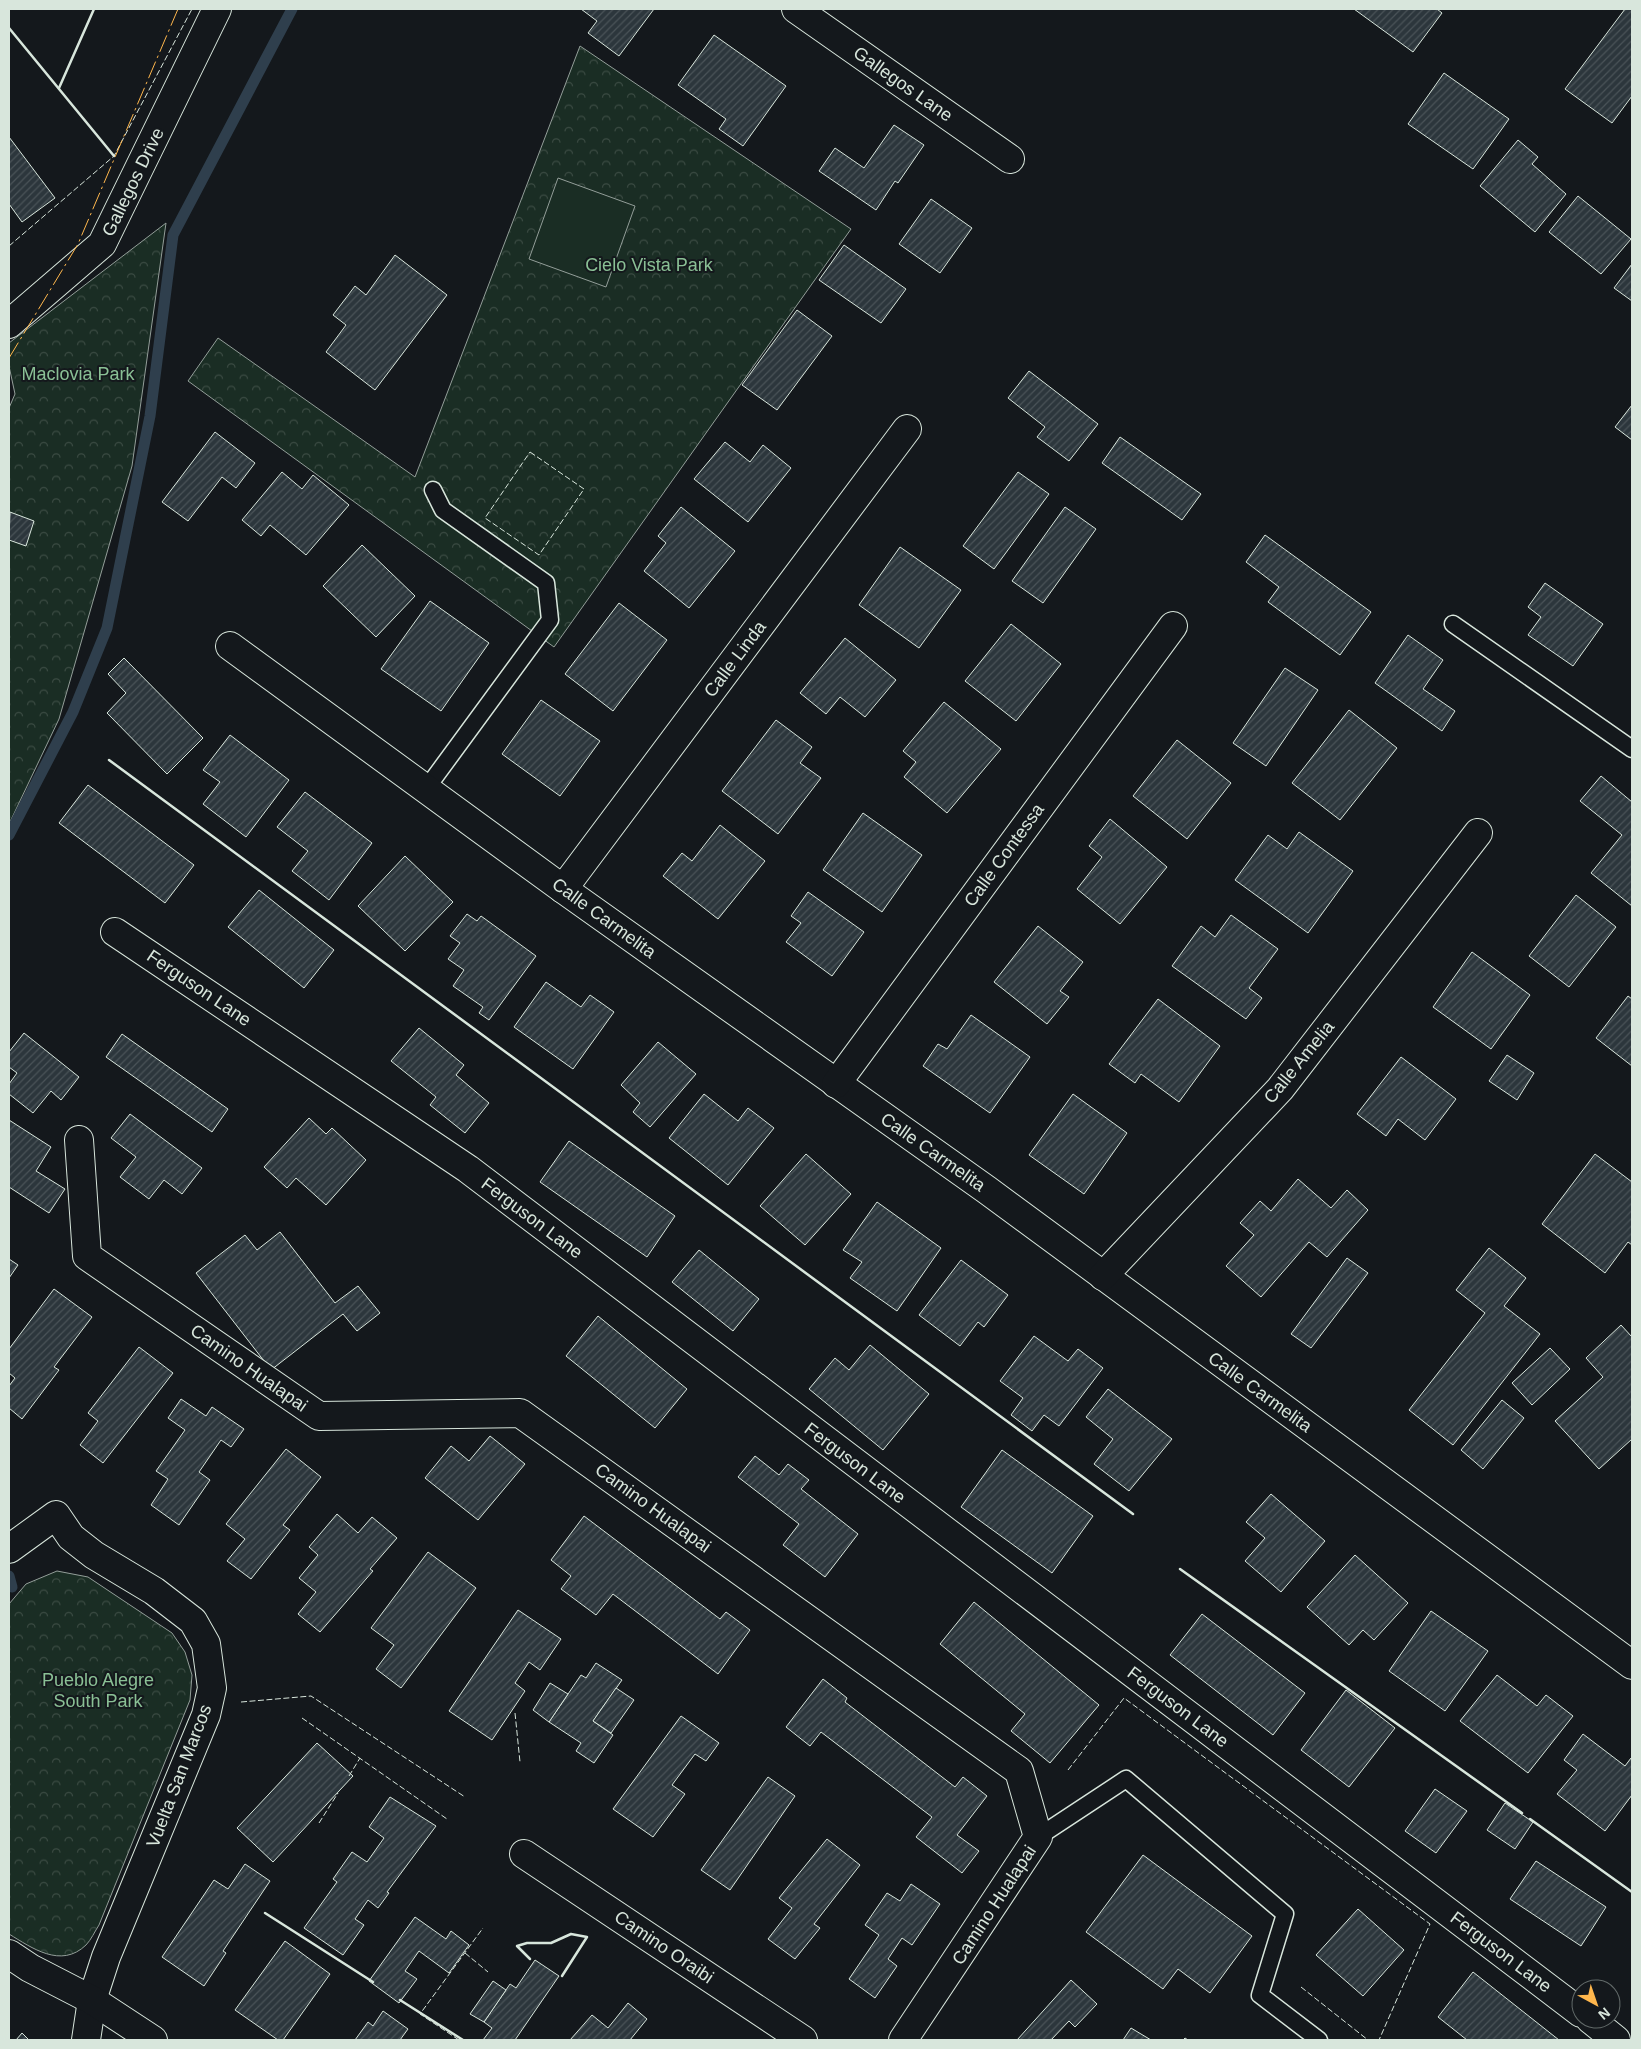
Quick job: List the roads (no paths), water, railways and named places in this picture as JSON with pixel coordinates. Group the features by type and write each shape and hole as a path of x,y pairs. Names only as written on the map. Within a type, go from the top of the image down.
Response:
{"street":[{"name":"Gallegos Drive","path":"9,324 102,244 217,9"},
{"name":"Gallegos Lane","path":"796,9 1010,159"},
{"name":"Calle Linda","path":"563,888 907,429"},
{"name":"Calle Contessa","path":"836,1084 1173,626"},
{"name":"Calle Carmelita","path":"230,646 563,888 987,1190 1632,1665"},
{"name":"Calle Amelia","path":"1103,1276 1280,1089 1478,833"},
{"name":"Ferguson Lane","path":"116,932 468,1169 1571,2004"},
{"name":"Camino Hualapai","path":"79,1140 86,1256 319,1416 520,1412 1019,1770 1038,1837 903,2040"},
{"name":"Vuelta San Marcos","path":"9,1549 56,1515 71,1537 94,1556 154,1591 193,1621 206,1644 212,1688 206,1715 106,1957 92,2000 86,2040"},
{"name":"Camino Oraibi","path":"524,1854 803,2040"},
{"path":"9,1954 30,1968 92,2000 153,2040"},
{"path":"1602,2029 1616,2040"}],"lane":[{"path":"426,789 550,620 546,583 443,510 433,490"},
{"path":"1453,624 1632,749"},
{"path":"1038,1837 1126,1779 1285,1914 1260,1994 1319,2040"}],"waterway":[{"path":"9,835 73,712 107,628 150,416 173,235 292,9"},
{"path":"9,1576 12,1587"}],"park label":[{"name":"Cielo Vista Park","path":"649,265"},
{"name":"Maclovia Park","path":"78,374"},
{"name":"Pueblo Alegre South Park","path":"98,1690"}]}
